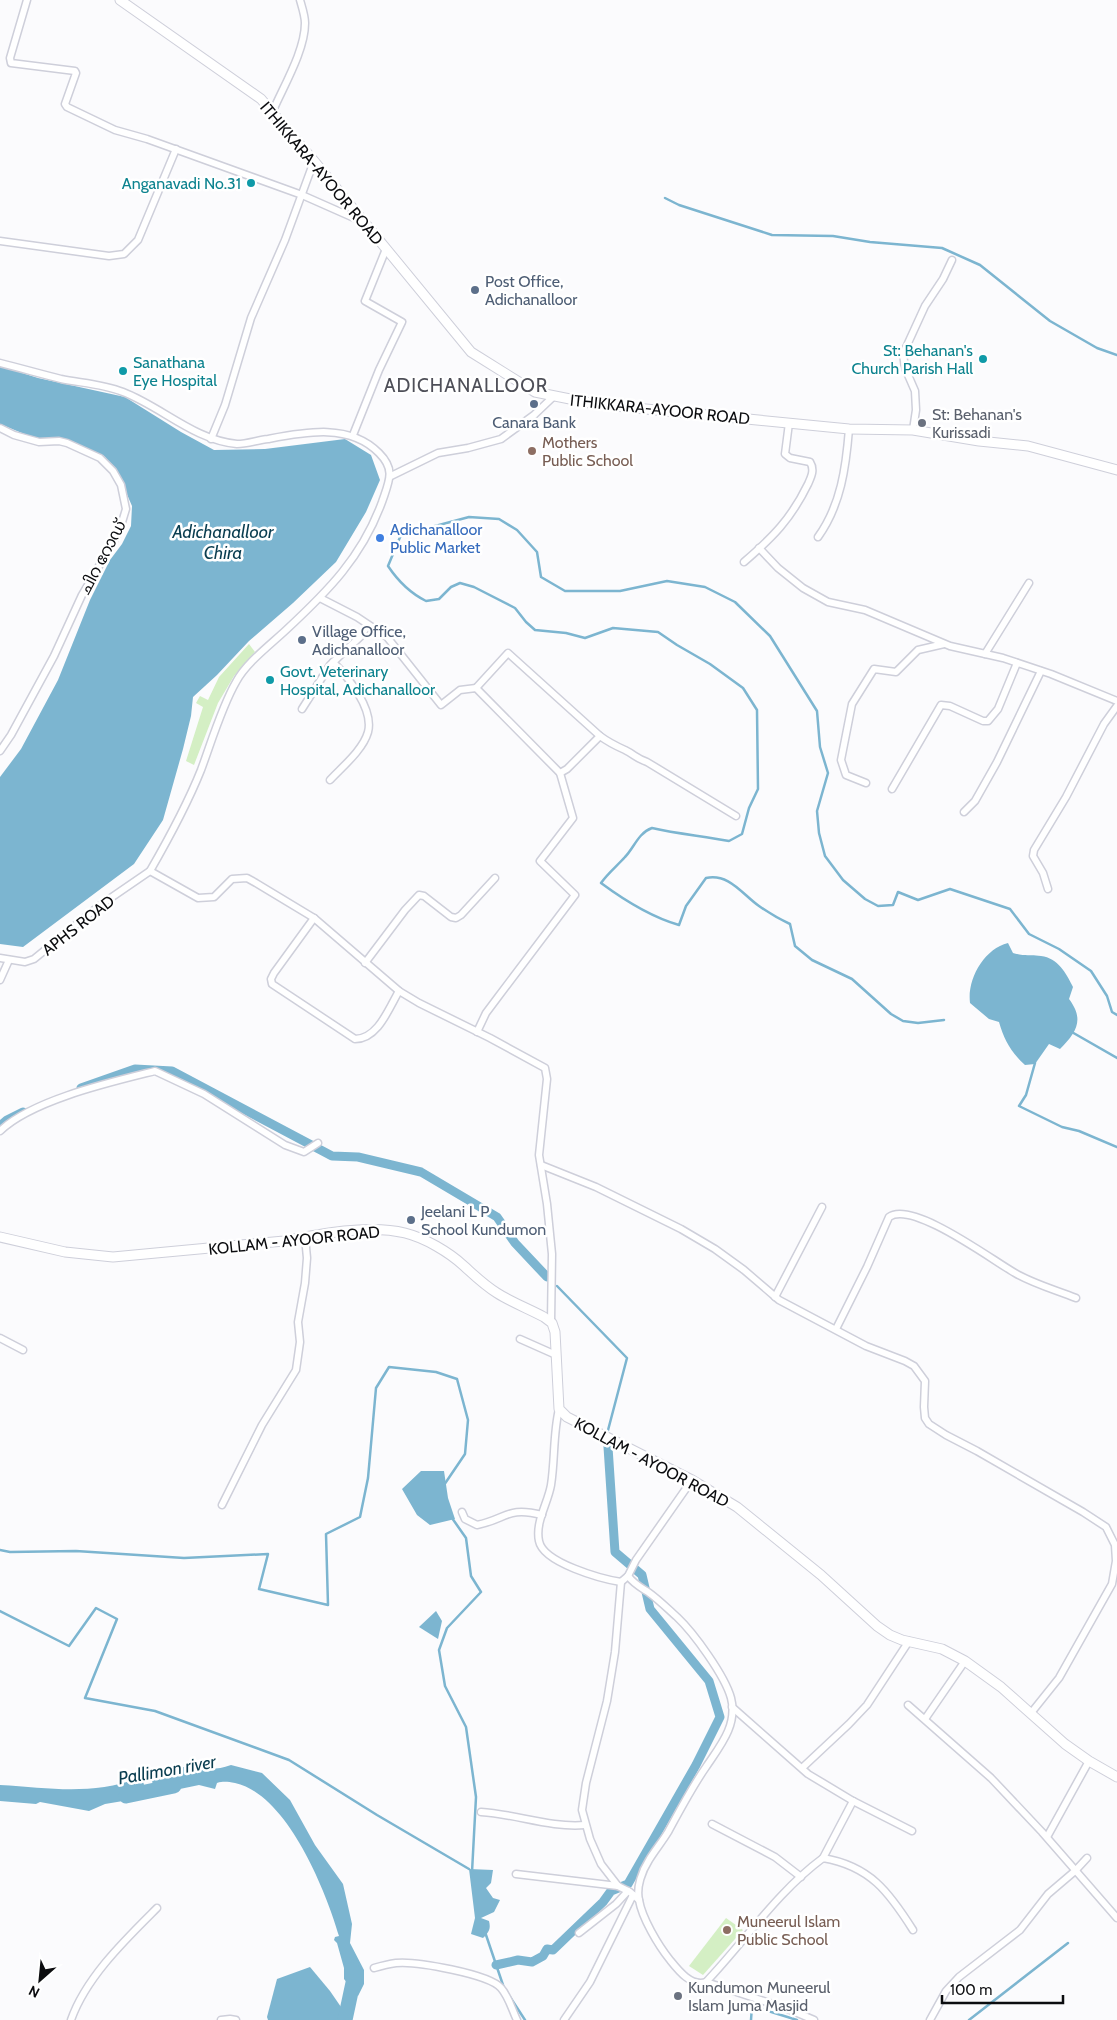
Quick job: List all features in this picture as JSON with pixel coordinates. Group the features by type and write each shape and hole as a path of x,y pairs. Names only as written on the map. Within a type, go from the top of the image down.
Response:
{"main road":[{"name":"ITHIKKARA-AYOOR ROAD","path":"120,0 261,99 471,352 535,392 595,404 849,429 913,430 979,441 1028,446 1117,470"},
{"name":"KOLLAM - AYOOR ROAD","path":"0,1237 65,1252 113,1257 384,1230 405,1233 441,1250 498,1294 551,1322 556,1332 558,1409 567,1417 692,1480 737,1508 821,1575 877,1626 890,1635 942,1649 965,1661 1031,1713 1066,1744 1089,1761 1117,1776"}],"street":[{"path":"27,0 10,58 11,63 75,71 76,73 65,104 66,107 115,130 176,149 302,195 365,222"},
{"path":"272,113 296,58 303,35 305,22 300,0"},
{"path":"0,241 109,256 124,254 138,240 176,149"},
{"path":"212,440 225,405 250,318 285,240 314,161"},
{"path":"353,435 379,370 402,322 365,301 386,249"},
{"path":"913,430 916,410 915,391 905,368 903,354 925,306 943,279 952,260"},
{"path":"0,363 58,378 121,391 148,403 212,440 239,444 281,436 341,432 353,435 378,452 387,463 391,476 376,518 354,558 320,598 261,653 236,681 200,773 150,871 198,898 214,897 232,879 247,878 314,918 399,991 426,1007 535,1061 545,1068 547,1072 540,1138 541,1165 552,1254 551,1322"},
{"path":"391,476 438,452 476,446 501,439 534,415 554,396"},
{"path":"744,562 788,519 799,503 813,471 810,462 790,458 785,454 789,423"},
{"name":"ചിറ റോഡ്","path":"0,428 14,435 39,442 59,441 67,443 100,458 114,471 120,485 126,509 119,532 82,595 54,656 11,735 0,751"},
{"path":"818,537 826,526 836,504 843,480 849,429"},
{"path":"759,548 778,568 802,588 828,602 865,610 944,644 1017,663 1117,701"},
{"path":"985,654 1030,583"},
{"path":"320,598 387,637 442,705 460,690 476,688 508,653 600,736 615,747 626,750 636,759 647,762 736,816"},
{"path":"302,709 333,662 360,637 368,625"},
{"path":"866,783 846,775 841,760 852,704 874,669 896,672 918,650 944,644"},
{"path":"330,780 361,746 368,731 362,702 348,678 333,662"},
{"path":"892,790 941,705 950,706 988,721 998,709 1017,663"},
{"path":"964,812 975,801 997,762 1041,671"},
{"path":"476,688 560,774 573,818 540,861 575,895 486,1013 477,1032"},
{"path":"1048,889 1043,873 1033,856 1034,850 1066,797 1104,724 1117,706"},
{"path":"560,774 600,736"},
{"name":"APHS ROAD","path":"0,958 25,962 34,959 99,906 150,871"},
{"path":"365,962 419,895 424,896 451,918 456,918 495,878"},
{"path":"314,918 274,973 271,979 272,984 355,1038 362,1039 372,1034 399,991"},
{"path":"0,980 9,960"},
{"path":"0,1131 9,1123 43,1104 155,1071 204,1094 285,1145 304,1152 318,1143"},
{"path":"541,1165 596,1187 681,1229 715,1249 744,1270 775,1297 866,1346 914,1366 925,1381 925,1418 929,1424 1054,1494 1106,1527 1115,1545 1116,1566 1112,1584 1059,1678 1031,1713"},
{"path":"775,1297 822,1207"},
{"path":"836,1329 867,1267 889,1217 894,1213 904,1213 947,1229 1016,1273 1076,1298"},
{"path":"222,1505 262,1425 296,1370 300,1342 298,1322 305,1283 307,1258 305,1237"},
{"path":"0,1338 23,1350"},
{"path":"520,1339 556,1355"},
{"path":"558,1409 551,1487 542,1515 538,1538 539,1544 556,1559 591,1576 621,1582"},
{"path":"639,1900 624,1889 601,1864 585,1825 582,1810 607,1701 621,1582 628,1576 636,1560 692,1480"},
{"path":"462,1512 465,1520 477,1525 515,1511 528,1511 542,1515"},
{"path":"628,1576 688,1628 723,1682 731,1698 733,1715 730,1729 722,1744 703,1771 662,1842 648,1861 640,1878 639,1900 658,1944 687,1978 696,1982 706,1982 788,2008 814,2020"},
{"path":"802,1768 850,1724 867,1705 909,1641"},
{"path":"926,1719 965,1661"},
{"path":"908,1705 991,1778 1047,1837 1117,1918"},
{"path":"732,1707 802,1768 853,1801 912,1831"},
{"path":"1047,1837 1089,1761"},
{"path":"706,1982 736,1950 766,1911 809,1868 823,1858 853,1801"},
{"path":"481,1812 501,1813 565,1826 585,1825"},
{"path":"712,1824 775,1857 801,1877"},
{"path":"823,1858 842,1862 880,1884 913,1930"},
{"path":"930,2020 936,2006 960,1977 1009,1940 1029,1920 1048,1894 1088,1858"},
{"path":"516,1874 624,1889"},
{"path":"579,1933 616,1904 624,1889"},
{"path":"564,2020 590,1982 624,1889"},
{"path":"71,2020 88,1987 114,1952 157,1908"},
{"path":"374,1968 398,1963 426,1965 492,1981 501,1988 517,2020"},
{"path":"221,2020 230,2018 236,2020"}],"green space":[{"path":"249,644 255,652 234,676 218,703 194,765 186,761 203,707 196,703 200,696 208,700 219,677"},
{"path":"726,1918 743,1930 703,1975 689,1966"}],"water":[{"name":"Adichanalloor Chira","path":"0,366 38,378 125,397 214,450 265,449 345,439 371,455 380,480 366,512 336,562 249,641 193,697 191,716 183,749 163,820 134,864 23,947 0,944 0,777 21,749 58,680 90,600 110,560 122,544 131,526 132,506 119,476 105,457 65,440 34,438 0,424"},
{"path":"1008,943 1013,953 1047,957 1057,963 1073,987 1069,999 1077,1013 1074,1032 1060,1049 1049,1044 1035,1064 1025,1065 1009,1045 999,1022 989,1019 970,1003 971,984 979,966 999,946"},
{"path":"421,1471 444,1471 448,1498 455,1519 430,1525 417,1515 402,1489"},
{"path":"436,1611 442,1621 438,1639 419,1627"},
{"path":"231,1765 262,1773 290,1800 315,1845 343,1884 352,1924 350,1943 364,1970 364,1984 358,1996 344,1979 344,1968 337,1943 334,1940 335,1937 339,1936 325,1895 302,1847 287,1824 271,1805 254,1791 228,1782 217,1783 215,1789 199,1785 156,1794 150,1775 181,1767 213,1769"},
{"path":"142,1777 147,1797 105,1804 89,1811 40,1802 36,1804 0,1801 0,1785 54,1789 88,1789 106,1787"},
{"path":"469,1869 493,1870 491,1883 486,1888 493,1898 500,1900 494,1912 481,1918 489,1921 490,1924 487,1934 483,1938 471,1934 475,1918"},
{"path":"310,1967 330,1991 350,2020 268,2020 267,2017 277,1979"}],"waterway":[{"path":"665,198 679,205 772,235 833,236 870,242 942,248 980,265 1050,321 1097,348 1117,355"},
{"path":"944,1020 918,1023 903,1021 891,1014 852,979 812,960 795,946 790,924 763,909 728,881 714,877 706,878 686,906 679,925 638,907 601,883 643,833 652,828 729,841 742,834 749,808 758,789 757,710 743,688 710,664 658,632 613,628 585,638 566,633 535,630 515,608 474,587 460,583 451,587 439,599 426,601 405,586 388,566 403,530 409,533 469,517 499,519 517,530 537,552 541,577 565,591 620,591 667,581 705,587 735,602 770,636 817,711 820,747 828,773 817,811 819,833 825,856 843,880 865,899 878,906 893,905 898,892 918,900 950,889 1010,909 1029,934 1059,949 1091,971 1107,996 1112,1012 1117,1015"},
{"path":"1070,1031 1117,1058"},
{"path":"1035,1063 1026,1095 1019,1106 1062,1127 1079,1131 1117,1147"},
{"path":"81,1088 135,1069 172,1071 332,1156 358,1157 421,1172 497,1217 515,1243 547,1277"},
{"path":"0,1126 23,1112"},
{"path":"557,1286 627,1358 607,1434"},
{"path":"0,1550 10,1552 76,1551 184,1558 268,1554 259,1589 328,1605 326,1534 360,1517 368,1478 376,1388 389,1367 436,1372 457,1379 468,1420 465,1454 444,1485"},
{"path":"496,1965 518,1960 532,1962 543,1956 547,1949 553,1950 603,1902 611,1891 628,1884 696,1765 720,1717 709,1681 650,1609 642,1575 615,1552 608,1447"},
{"path":"452,1518 466,1538 471,1576 481,1592 447,1628 439,1650 445,1686 466,1727 476,1797 472,1872"},
{"path":"0,1611 69,1646 96,1608 117,1619 85,1698 155,1711 289,1760 469,1869"},
{"name":"Pallimon river","path":"126,1796 174,1786"},
{"path":"485,1932 504,1988"},
{"path":"969,2020 1068,1943"},
{"name":"Pallimon river","path":"345,2020 354,1978 352,1970"},
{"path":"510,1997 525,2020"},
{"path":"751,2020 752,2006 797,2020"}],"place":[{"name":"Anganavadi No.31","path":"251,183"},
{"name":"Post Office, Adichanalloor","path":"475,290"},
{"name":"St: Behanan's Church Parish Hall","path":"983,359"},
{"name":"Sanathana Eye Hospital","path":"123,371"},
{"name":"Canara Bank","path":"534,404"},
{"name":"St: Behanan's Kurissadi","path":"922,423"},
{"name":"Mothers Public School","path":"532,451"},
{"name":"Adichanalloor Public Market","path":"380,538"},
{"name":"Village Office, Adichanalloor","path":"302,640"},
{"name":"Govt. Veterinary Hospital, Adichanalloor","path":"270,680"},
{"name":"Jeelani L P School Kundumon","path":"411,1220"},
{"name":"Muneerul Islam Public School","path":"727,1930"},
{"name":"Kundumon Muneerul Islam Juma Masjid","path":"678,1996"}],"district":[{"name":"ADICHANALLOOR","path":"466,385"}]}
